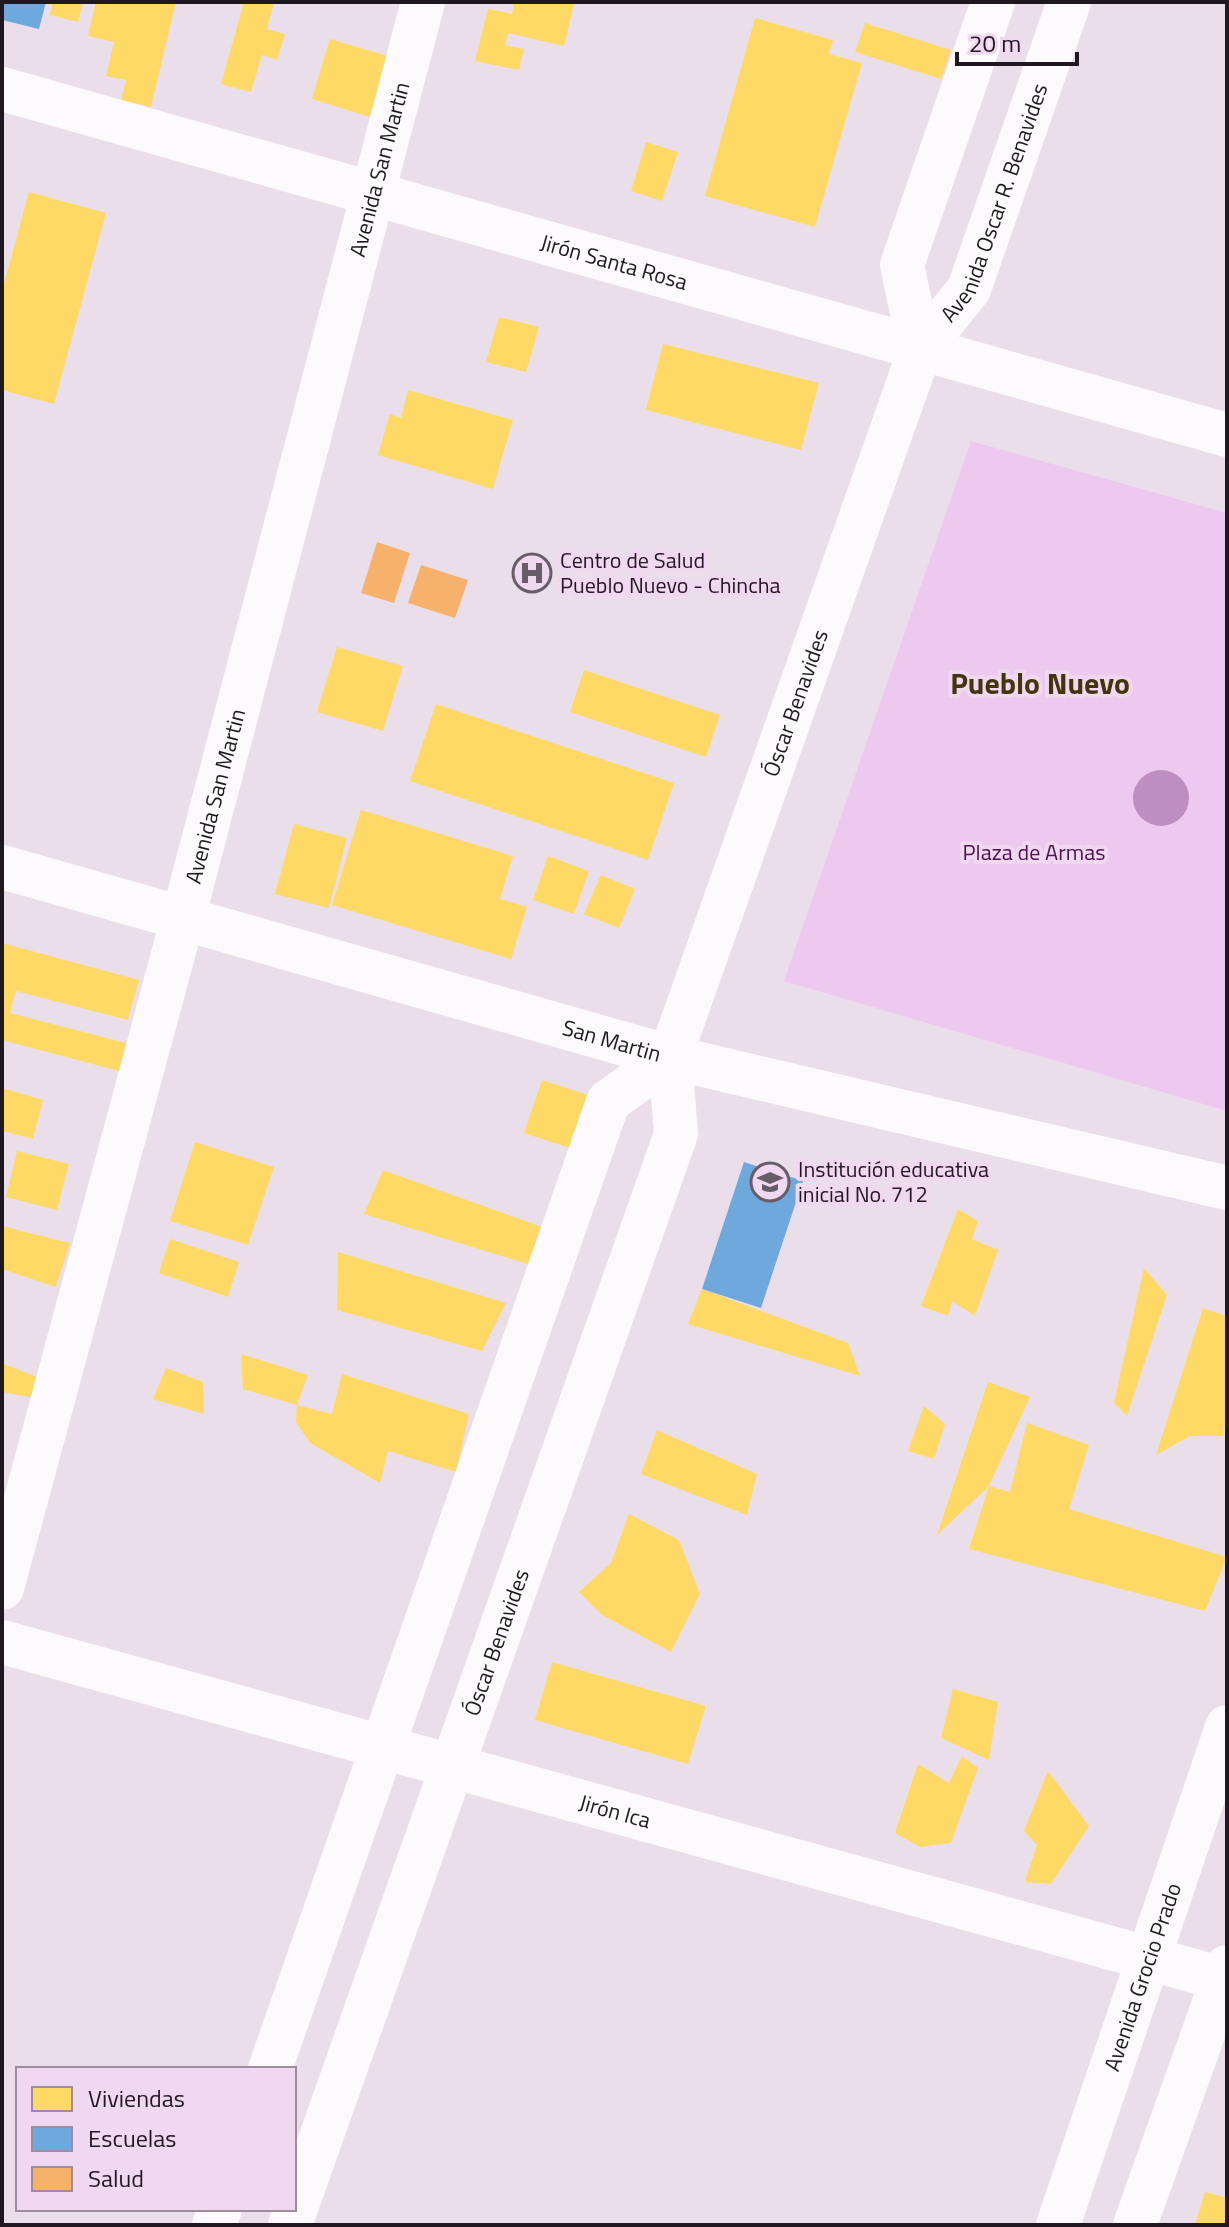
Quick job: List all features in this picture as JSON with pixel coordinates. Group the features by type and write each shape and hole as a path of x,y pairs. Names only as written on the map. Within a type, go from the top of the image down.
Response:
{"street":[{"name":"Avenida San Martin","path":"2,1588 183,918 423,2"},
{"path":"920,350 902,265 993,2"},
{"name":"Avenida Oscar R. Benavides","path":"920,350 969,289 1069,2"},
{"name":"Jirón Santa Rosa","path":"2,89 1227,435"},
{"name":"Óscar Benavides","path":"296,2208 676,1134 670,1057 920,350"},
{"name":"San Martin","path":"2,867 670,1057 1227,1188"},
{"path":"271,2067 608,1102 670,1057"},
{"name":"Jirón Ica","path":"2,1642 1147,1960 1226,1975"},
{"name":"Avenida Grocio Prado","path":"1058,2225 1227,1727"},
{"path":"1135,2225 1226,1975"}],"green space":[{"name":"Plaza de Armas","path":"971,441 1227,513 1227,1111 784,981"}],"shaded area":[{"path":"1161,770 1181,778 1189,798 1181,818 1161,826 1141,818 1133,798 1141,778"}],"building: Viviendas":[{"path":"53,2 83,2 78,22 50,15"},
{"path":"96,2 176,2 151,107 121,100 126,80 106,76 114,42 88,36"},
{"path":"244,2 274,2 267,29 285,34 277,60 262,55 251,92 221,84"},
{"path":"514,2 574,4 564,46 508,33 505,45 524,49 519,70 475,61 488,9 512,14"},
{"path":"755,18 833,40 829,54 862,63 815,227 705,196"},
{"path":"865,23 951,50 941,79 855,52"},
{"path":"330,39 388,56 370,117 312,99"},
{"path":"646,142 678,152 662,201 631,191"},
{"path":"29,192 106,213 54,404 2,390 2,291"},
{"path":"499,317 539,327 526,372 486,362"},
{"path":"663,344 819,383 801,450 646,410"},
{"path":"408,390 513,420 493,489 378,455 390,414 401,418"},
{"path":"337,647 403,666 383,731 317,712"},
{"path":"584,670 720,715 706,757 570,712"},
{"path":"436,704 674,783 648,860 410,781"},
{"path":"361,810 513,856 500,899 527,907 511,959 332,905"},
{"path":"294,824 347,838 329,908 275,894"},
{"path":"548,856 589,871 574,914 533,900"},
{"path":"601,875 635,889 619,928 584,914"},
{"path":"2,943 139,980 128,1020 16,991 10,1013 130,1044 123,1072 2,1040"},
{"path":"542,1080 588,1095 570,1148 524,1133"},
{"path":"2,1088 43,1100 33,1139 2,1131"},
{"path":"195,1142 274,1167 248,1245 170,1221"},
{"path":"17,1151 69,1164 57,1210 6,1197"},
{"path":"383,1170 542,1227 528,1264 364,1214"},
{"path":"958,1209 978,1221 972,1239 998,1250 975,1316 952,1301 948,1316 921,1306"},
{"path":"2,1226 70,1243 56,1287 2,1269"},
{"path":"170,1239 239,1262 228,1297 159,1273"},
{"path":"338,1252 506,1303 482,1351 337,1310"},
{"path":"1144,1268 1167,1295 1127,1416 1114,1403"},
{"path":"702,1289 848,1343 860,1376 688,1324"},
{"path":"1203,1308 1227,1316 1227,1418 1223,1436 1190,1436 1156,1455"},
{"path":"241,1354 308,1375 297,1405 243,1389"},
{"path":"2,1363 39,1378 30,1397 2,1392"},
{"path":"166,1368 203,1382 204,1414 153,1399"},
{"path":"342,1374 469,1414 456,1472 388,1451 380,1483 310,1443 296,1422 297,1405 332,1414"},
{"path":"988,1382 1030,1397 989,1486 937,1535"},
{"path":"924,1406 945,1424 934,1459 908,1451"},
{"path":"1027,1423 1089,1445 1069,1509 1227,1557 1205,1611 969,1549 989,1486 1010,1492"},
{"path":"657,1430 757,1474 747,1515 641,1474"},
{"path":"629,1514 679,1540 700,1594 671,1652 602,1615 579,1592 611,1563"},
{"path":"552,1662 706,1706 688,1764 535,1720"},
{"path":"953,1689 998,1702 989,1760 941,1738"},
{"path":"962,1756 978,1768 951,1843 920,1847 895,1833 918,1764 949,1783"},
{"path":"1048,1771 1089,1826 1051,1884 1025,1882 1037,1845 1024,1831"},
{"path":"1205,2192 1227,2198 1227,2225 1195,2225"}],"building: Escuelas":[{"path":"2,2 46,2 39,29 2,20"},
{"path":"744,1162 803,1181 761,1308 702,1289"}],"building: Salud":[{"path":"377,542 410,553 394,603 361,593"},
{"path":"421,565 468,580 455,618 408,603"}],"place":[{"name":"Centro de Salud Pueblo Nuevo - Chincha","path":"532,573"},
{"name":"Institución educativa inicial No. 712","path":"770,1182"}],"district":[{"name":"Pueblo Nuevo","path":"1040,683"}]}
